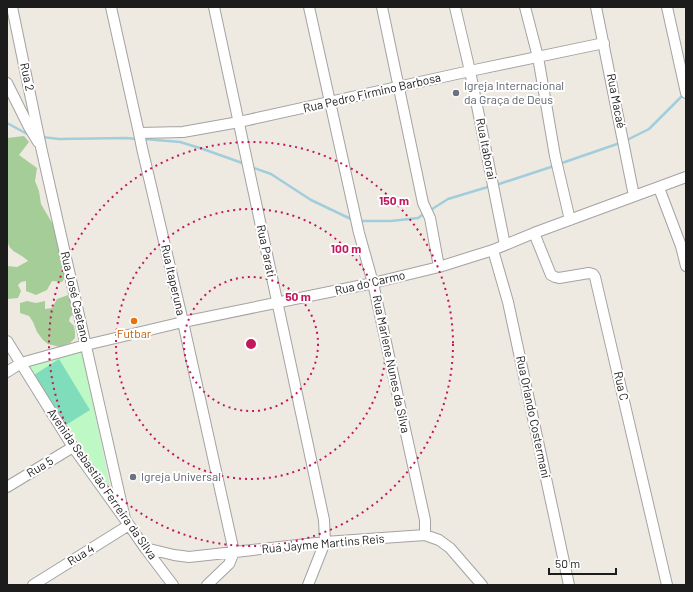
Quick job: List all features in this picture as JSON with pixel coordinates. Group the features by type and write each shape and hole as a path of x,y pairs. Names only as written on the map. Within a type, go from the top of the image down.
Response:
{"street":[{"name":"Rua 2","path":"12,7 33,126"},
{"name":"Rua Itaperuna","path":"111,7 234,552"},
{"name":"Rua Parati","path":"214,7 324,520 325,542"},
{"name":"Rua Marlene Nunes da Silva","path":"309,7 359,233 373,283 425,520 425,535"},
{"path":"382,7 423,203 430,218 439,267"},
{"name":"Rua Itaborai","path":"455,7 470,71 505,245"},
{"path":"525,7 538,57 555,156 570,220"},
{"name":"Rua Macaé","path":"596,7 634,196"},
{"path":"667,7 686,93"},
{"name":"Rua Pedro Firmino Barbosa","path":"140,136 183,132 239,122 604,43"},
{"name":"Rua José Caetano","path":"7,83 33,126 40,143 127,522"},
{"name":"Rua do Carmo","path":"7,372 20,363 86,345 183,322 373,283 439,267 493,250 534,233 686,177"},
{"path":"659,188 681,246 686,266"},
{"name":"Rua C","path":"534,233 551,275 559,278 589,273 593,274 595,277 667,585"},
{"name":"Rua Orlando Costermani","path":"493,250 508,302 569,585"},
{"name":"Avenida Sebastião Ferreira da Silva","path":"7,341 73,447 173,585"},
{"name":"Rua 5","path":"7,487 73,447"},
{"name":"Rua 4","path":"33,585 127,522"},
{"name":"Rua Jayme Martins Reis","path":"145,548 174,555 189,556 325,542 425,535 439,540 450,548 482,585"},
{"path":"308,585 325,542"},
{"path":"207,585 229,564 234,552"}],"green space":[{"path":"24,136 29,142 19,155 37,168 35,181 39,191 41,204 55,228 66,276 62,282 52,281 47,290 36,295 26,291 26,281 21,282 18,285 21,291 18,298 7,299 7,266 17,267 28,261 11,248 7,239 7,138"},
{"path":"68,295 75,307 74,314 70,317 69,321 74,326 75,338 70,343 60,347 48,344 37,332 29,316 20,313 20,303 27,301 36,303 45,301 45,309 52,308 57,299"},
{"path":"82,350 111,491 28,366"},
{"path":"59,359 90,410 66,425 34,375"}],"waterway":[{"path":"625,141 649,129 684,94"},
{"path":"7,123 29,135"},
{"path":"42,137 59,139 137,139"},
{"path":"144,139 180,142 245,164"},
{"path":"559,164 620,143"},
{"path":"496,185 554,166"},
{"path":"251,167 271,174 311,200 353,220"},
{"path":"429,211 448,199 491,186"},
{"path":"360,221 391,221 418,218 425,213"}],"place":[{"name":"Igreja Internacional da Graça de Deus","path":"456,93"},
{"name":"Futbar","path":"134,321"},
{"name":"Igreja Universal","path":"133,477"}]}
